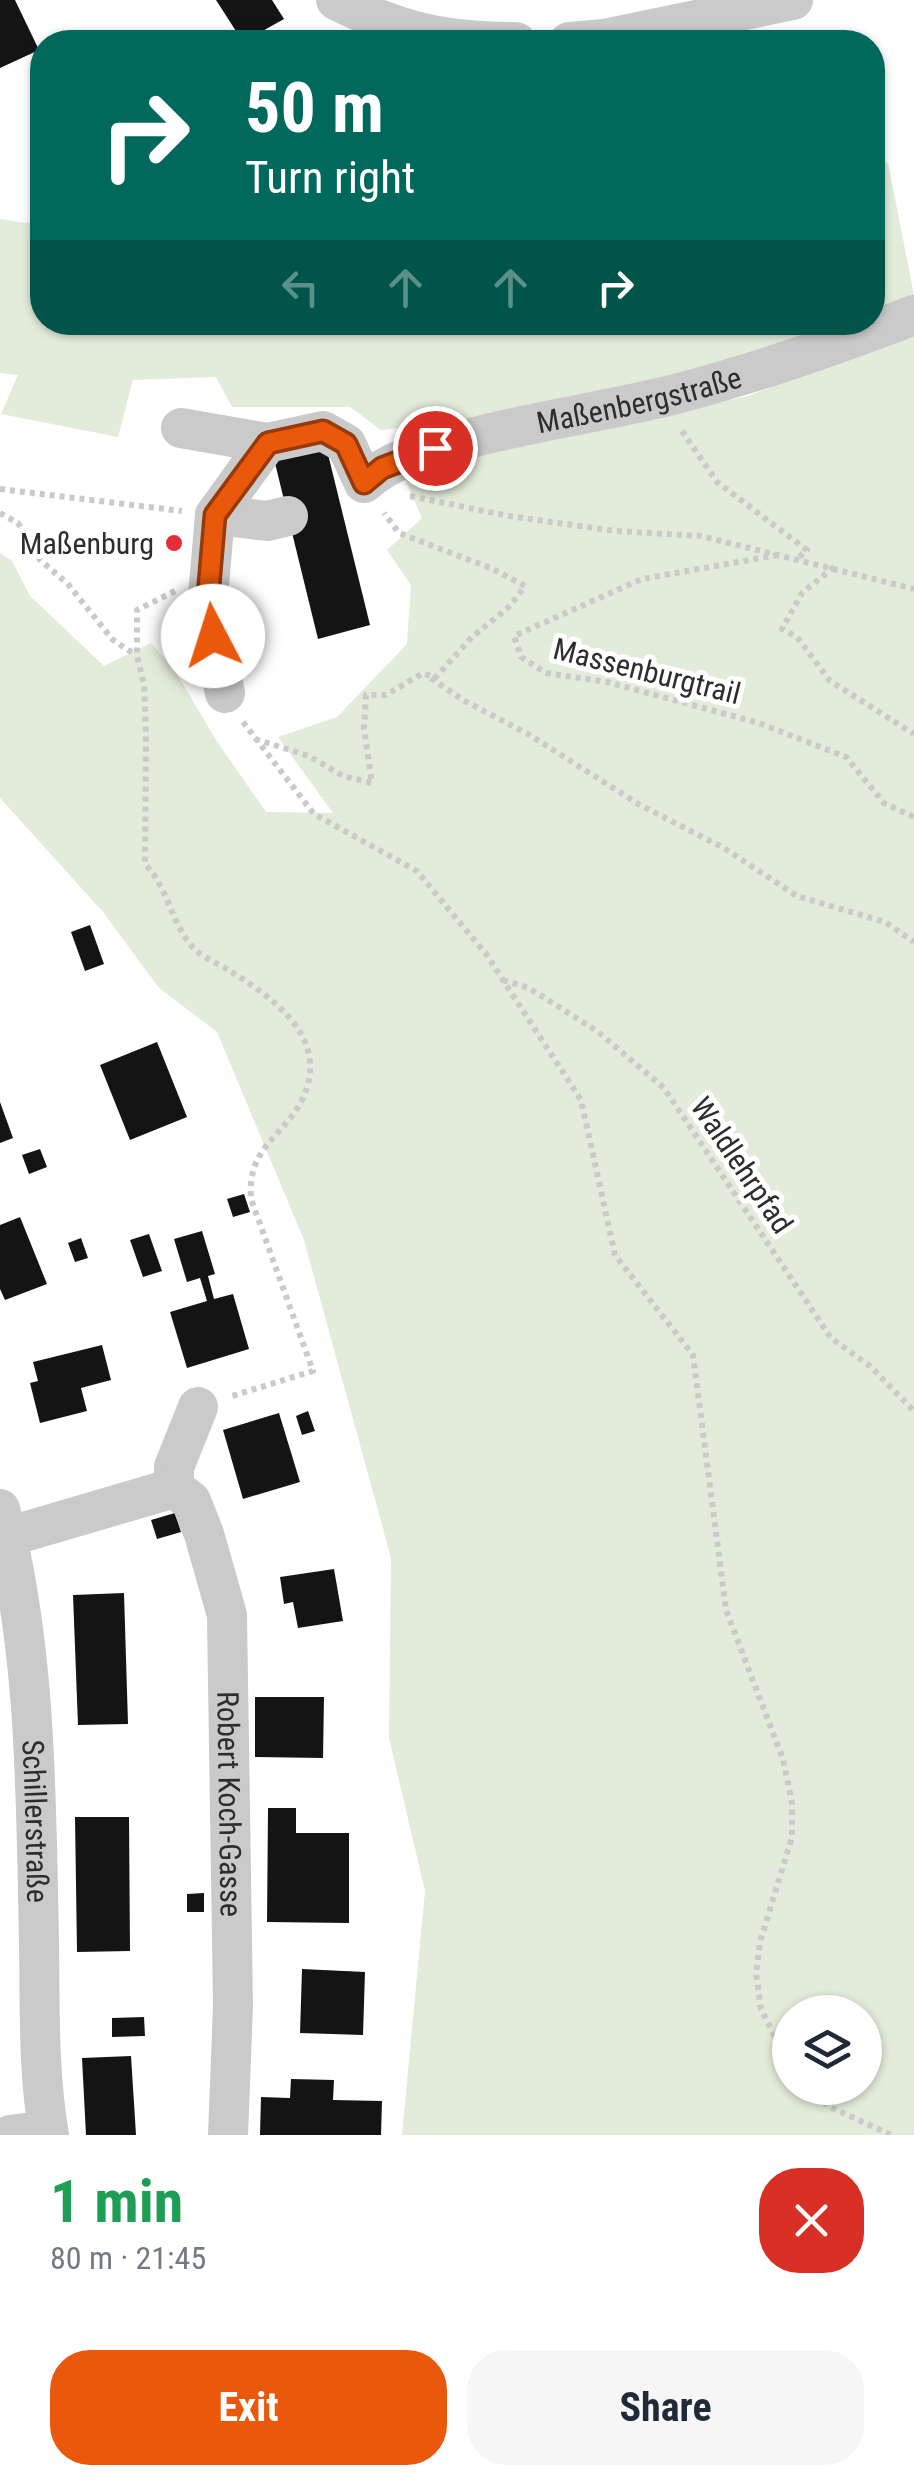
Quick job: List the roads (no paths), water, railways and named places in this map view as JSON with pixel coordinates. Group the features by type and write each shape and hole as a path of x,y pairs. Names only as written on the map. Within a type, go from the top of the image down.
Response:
{"street":[{"path":"336,0 404,30"},
{"path":"647,30 792,0"},
{"name":"Maßenbergstraße","path":"885,326 914,315"},
{"name":"Maßenbergstraße","path":"268,443 323,431 346,444 365,485 382,468 424,451 489,433 674,394 782,364 860,335"},
{"path":"181,428 268,443 215,515 207,608 226,693"},
{"path":"215,515 268,521 288,516"},
{"path":"4,1523 174,1488 174,1467 198,1407"},
{"name":"Robert Koch-Gasse","path":"174,1488 190,1502 197,1518 226,1615 232,2006 228,2135"},
{"name":"Schillerstraße","path":"4,1523 24,1631 32,1726 41,2044 36,2133"}],"place":[{"name":"Maßenburg","path":"174,543"}]}
